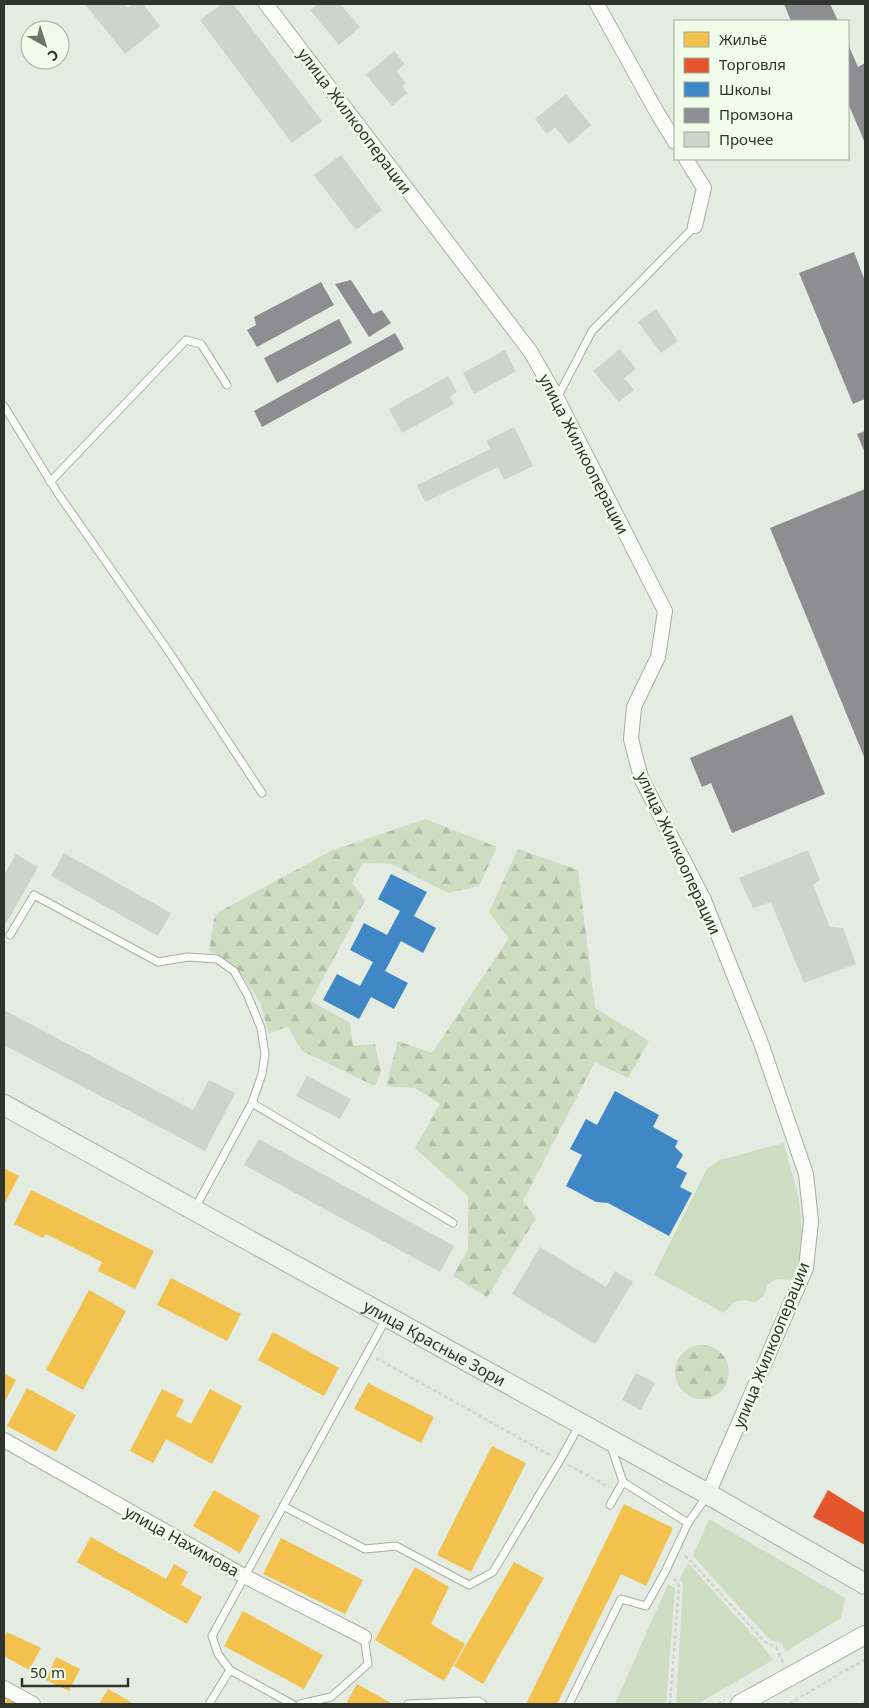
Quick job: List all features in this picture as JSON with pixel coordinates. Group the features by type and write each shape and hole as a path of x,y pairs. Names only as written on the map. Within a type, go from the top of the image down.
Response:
{"main road":[{"name":"улица Красные Зори","path":"4,1105 708,1494 865,1584"}],"street":[{"name":"улица Жилкооперации","path":"266,4 530,350 558,398 665,611 658,657 634,707 631,739 641,778 704,900 762,1043 806,1174 811,1221 806,1268 708,1494"},
{"path":"597,4 674,140"},
{"path":"687,160 704,188 695,226"},
{"name":"улица Нахимова","path":"4,1440 244,1576 364,1637"},
{"path":"740,1704 863,1634"},
{"path":"4,1688 33,1704"}],"lane":[{"path":"558,398 592,331 695,226"},
{"path":"50,482 186,340 201,344 227,385"},
{"path":"4,406 50,482 167,650 262,793"},
{"path":"10,935 34,895 158,962 188,957 217,959 234,971 247,994 261,1028 265,1054 262,1074 252,1103 194,1210"},
{"path":"252,1103 453,1223"},
{"path":"292,1704 230,1670 218,1654 212,1636 387,1317"},
{"path":"283,1506 365,1548 396,1546 468,1585 493,1572 580,1424"},
{"path":"610,1440 623,1482 688,1522"},
{"path":"610,1505 623,1482"},
{"path":"568,1704 620,1599 646,1606 666,1570 688,1522 708,1494"},
{"path":"300,1704 331,1697 368,1664 364,1637"},
{"path":"209,1704 230,1670"},
{"path":"408,1704 478,1701 483,1704"}],"path":[{"path":"366,1353 617,1492"},
{"path":"677,1546 765,1642 776,1647 785,1666"},
{"path":"666,1570 680,1585 670,1704"},
{"path":"789,1704 865,1659"},
{"path":"861,1704 865,1700"}],"green space":[{"path":"425,819 497,847 479,886 448,893 392,864 362,863 352,883 365,900 311,1001 350,1023 353,1046 375,1044 381,1072 375,1086 302,1051 288,1026 269,1034 260,1002 242,975 227,960 209,951 215,914 331,851"},
{"path":"518,849 578,870 595,1008 649,1041 628,1078 595,1062 523,1201 536,1218 487,1297 453,1276 468,1249 468,1196 415,1148 440,1104 415,1088 386,1086 398,1041 432,1053 509,938 489,912"},
{"path":"784,1143 799,1200 803,1242 798,1271 791,1280 777,1279 768,1284 764,1296 754,1302 743,1300 736,1302 724,1313 654,1275 707,1169 719,1160"},
{"path":"697,1345 707,1345 717,1349 725,1357 729,1372 725,1387 717,1395 707,1399 697,1399 687,1395 679,1387 675,1377 675,1367 679,1357 687,1349"},
{"path":"709,1519 845,1598 841,1618 785,1652 782,1643 770,1640 693,1556"},
{"path":"688,1563 773,1660 697,1704 676,1704 683,1585 680,1579"},
{"path":"668,1584 675,1588 666,1704 615,1704"}],"building: Жильё":[{"path":"4,1168 19,1176 4,1205"},
{"path":"31,1190 154,1251 135,1289 98,1271 102,1262 46,1234 43,1238 14,1224"},
{"path":"171,1278 241,1314 227,1341 157,1305"},
{"path":"89,1290 126,1311 83,1390 46,1370"},
{"path":"273,1332 339,1368 324,1396 258,1360"},
{"path":"4,1373 16,1380 4,1403"},
{"path":"368,1383 434,1417 421,1443 354,1409"},
{"path":"27,1388 76,1415 56,1452 7,1426"},
{"path":"162,1389 184,1400 176,1416 191,1424 210,1389 242,1406 212,1464 166,1439 153,1463 130,1451"},
{"path":"492,1446 526,1463 471,1572 437,1555"},
{"path":"214,1490 260,1516 240,1553 193,1526"},
{"path":"624,1504 673,1528 646,1586 621,1574 557,1704 526,1704"},
{"path":"91,1537 166,1579 174,1564 188,1572 181,1585 202,1597 187,1624 77,1562"},
{"path":"281,1538 363,1580 345,1614 263,1574"},
{"path":"514,1562 544,1578 483,1684 454,1666"},
{"path":"415,1567 449,1587 431,1624 465,1644 444,1681 375,1640"},
{"path":"243,1611 323,1655 304,1689 224,1646"},
{"path":"7,1632 41,1648 29,1670 4,1656 4,1638"},
{"path":"56,1657 80,1669 69,1691 46,1680"},
{"path":"357,1684 391,1703 346,1704"},
{"path":"108,1689 131,1702 130,1704 99,1704"},
{"path":"4,1694 24,1704 4,1704"}],"building: Торговля":[{"path":"828,1490 865,1513 865,1545 813,1517"}],"building: Школы":[{"path":"391,874 427,892 414,916 436,928 423,953 401,941 385,971 408,983 394,1009 371,997 359,1019 323,1000 337,974 360,986 373,962 350,950 364,923 387,935 400,911 378,899"},
{"path":"615,1091 659,1115 653,1127 678,1141 675,1147 683,1155 676,1167 687,1173 680,1187 692,1193 669,1236 608,1203 596,1202 566,1186 582,1155 570,1149 586,1119 597,1125"}],"building: Промзона":[{"path":"784,4 830,4 838,20 791,20"},
{"path":"849,46 858,67 865,63 865,143 849,105"},
{"path":"854,252 865,281 865,399 853,404 799,273"},
{"path":"351,280 373,314 382,310 391,323 369,337 335,284"},
{"path":"321,282 334,305 257,347 247,330 256,325 254,317"},
{"path":"339,319 352,343 277,383 264,358"},
{"path":"395,333 404,349 262,427 254,411"},
{"path":"865,431 865,453 857,434"},
{"path":"865,489 865,759 770,528"},
{"path":"792,715 825,794 732,833 711,783 702,787 690,758"}],"building: Прочее":[{"path":"85,4 124,4 128,8 134,4 143,4 160,26 125,54"},
{"path":"222,4 233,4 322,121 292,143 200,20"},
{"path":"318,4 340,4 360,27 339,45 310,10"},
{"path":"394,51 405,64 396,71 406,83 402,86 407,93 392,106 366,75"},
{"path":"566,94 591,125 569,144 555,127 547,134 535,119"},
{"path":"341,155 382,210 356,230 314,175"},
{"path":"656,309 678,341 661,353 638,322"},
{"path":"620,349 636,369 624,378 634,390 619,402 593,371"},
{"path":"505,350 516,371 474,394 463,373"},
{"path":"448,376 457,392 450,397 454,404 402,433 389,409"},
{"path":"514,427 533,466 504,480 498,467 425,502 417,485 490,449 486,441"},
{"path":"808,850 820,880 813,885 830,927 843,928 856,964 804,983 771,902 753,908 739,878"},
{"path":"64,853 171,913 158,936 51,876"},
{"path":"16,854 38,867 4,927 4,875"},
{"path":"4,1010 193,1110 209,1080 235,1093 205,1151 4,1045"},
{"path":"307,1076 351,1099 340,1119 296,1096"},
{"path":"259,1139 454,1246 440,1272 244,1165"},
{"path":"540,1247 606,1287 615,1271 633,1282 595,1344 512,1294"},
{"path":"636,1373 655,1383 641,1410 622,1400"}]}
